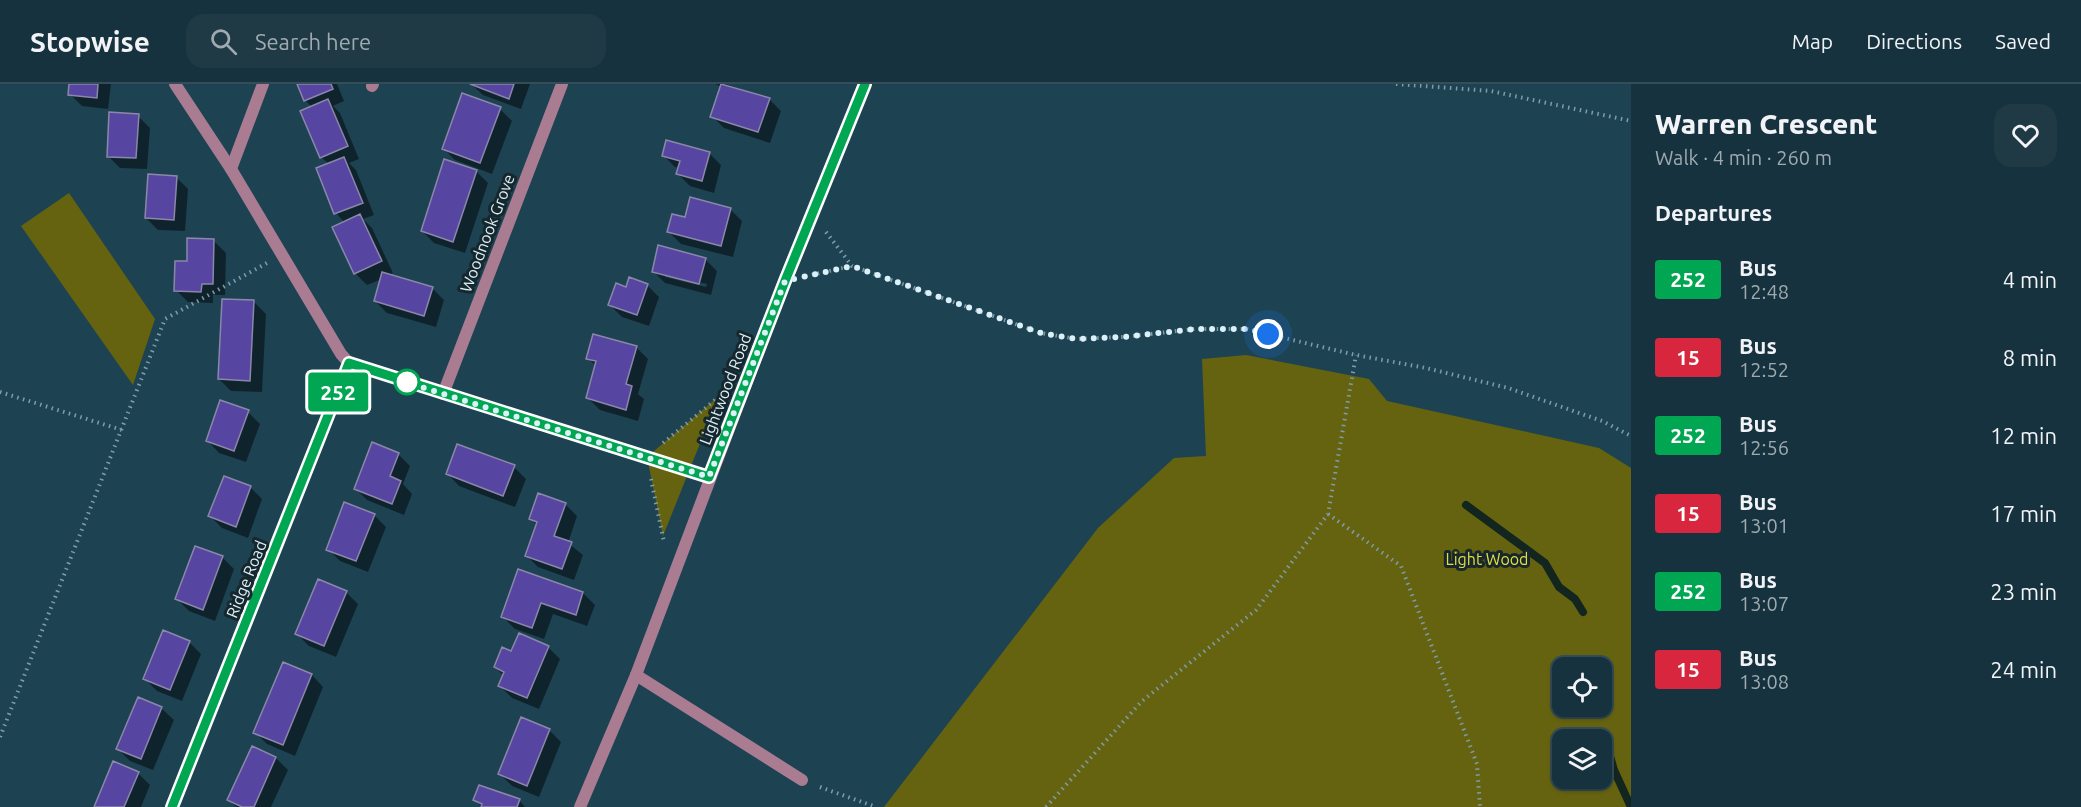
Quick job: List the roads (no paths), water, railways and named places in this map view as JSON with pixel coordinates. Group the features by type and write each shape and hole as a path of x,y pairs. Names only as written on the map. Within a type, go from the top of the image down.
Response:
{"street":[{"path":"175,84 231,169 340,354 349,363 709,477"},
{"path":"231,169 263,84"},
{"name":"Woodnook Grove","path":"443,394 562,84"},
{"name":"Lightwood Road","path":"580,807 636,675 709,477 865,84"},
{"name":"Ridge Road","path":"172,807 349,363"},
{"path":"636,675 802,780"}],"waterway":[{"path":"1466,505 1545,563 1559,587 1575,599 1583,612"},
{"path":"1612,763 1631,807"}],"park label":[{"name":"Light Wood","path":"1487,559"}]}
